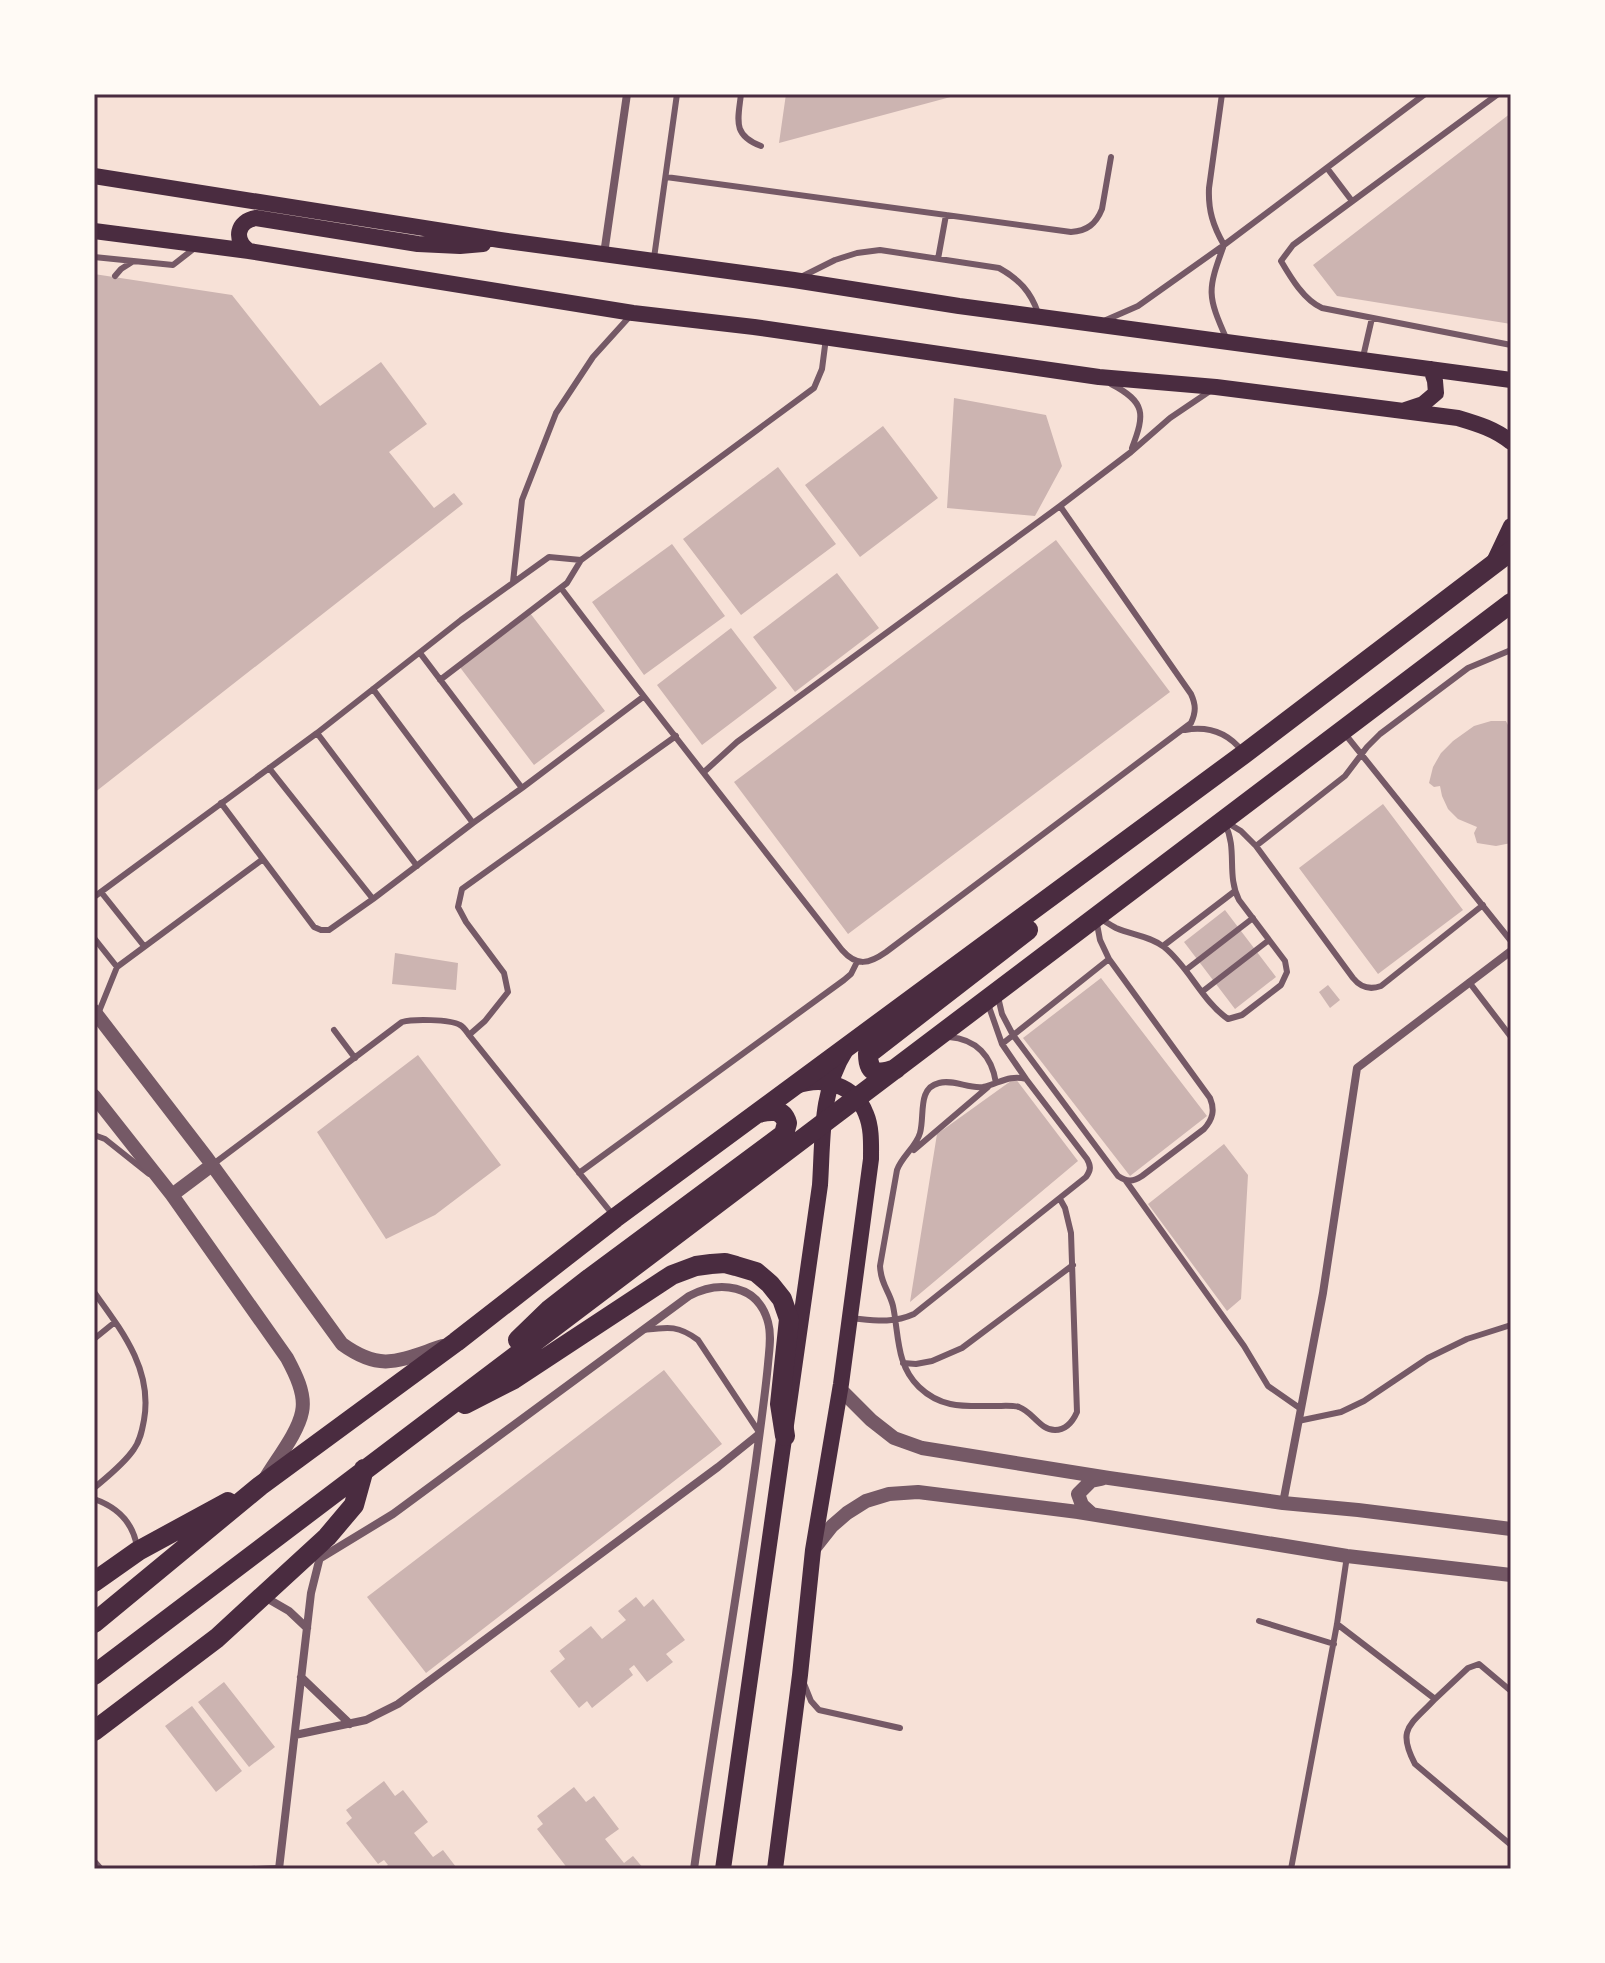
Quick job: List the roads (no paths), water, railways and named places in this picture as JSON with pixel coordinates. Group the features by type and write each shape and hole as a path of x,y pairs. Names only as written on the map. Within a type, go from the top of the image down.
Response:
{"highway":[{"path":"94,1623 260,1486 456,1342 615,1218 1244,754 1511,551"},
{"path":"94,1675 1511,603"},
{"path":"897,1068 876,1073 868,1062 868,1054 1107,870 1127,851 1140,830"},
{"path":"477,1383 549,1310 784,1134 787,1123 782,1114 775,1110 758,1113"},
{"path":"419,1428 514,1379 672,1275 696,1266 725,1263 756,1272 770,1284 782,1299 789,1319 780,1404 785,1436"},
{"path":"94,1731 217,1638 327,1537 354,1505 364,1469"},
{"path":"94,1582 138,1551 260,1486"}],"main road":[{"path":"94,176 500,240 1511,380"},
{"path":"249,251 242,247 238,232 248,219 256,218 429,245 460,246 500,240"},
{"path":"94,231 249,251 633,313 1099,377 1216,387 1458,418 1484,425 1511,442"},
{"path":"1403,410 1423,404 1436,393 1431,369"},
{"path":"1492,566 1511,526"},
{"path":"723,1869 820,1185 827,1096 838,1063 849,1045"},
{"path":"775,1869 813,1550 840,1389 871,1159 870,1131 866,1114 857,1098 830,1083 817,1081 795,1086"}],"street":[{"path":"604,254 627,94"},
{"path":"1283,1503 1323,1293 1357,1068 1511,951"},
{"path":"96,1014 212,1165 342,1344 373,1362 392,1363 456,1342"},
{"path":"94,1096 168,1191 287,1358 297,1379 303,1410 297,1427 260,1486"},
{"path":"168,1191 212,1165"},
{"path":"319,1559 393,1514 689,1296 712,1287 740,1289 751,1296 767,1319 770,1339 760,1434 694,1869"},
{"path":"840,1389 894,1438 922,1448 1283,1503 1511,1529"},
{"path":"295,1735 366,1720 398,1704 760,1434"},
{"path":"1092,1514 1082,1505 1078,1494 1091,1481 1109,1478"},
{"path":"813,1550 832,1526 866,1501 889,1494 918,1492 1092,1514 1347,1556 1511,1575"},
{"path":"279,1868 311,1593 327,1537"},
{"path":"262,1595 289,1611 307,1628"},
{"path":"301,1677 350,1724"}],"lane":[{"path":"654,261 677,94"},
{"path":"741,94 739,129 750,142 761,146"},
{"path":"1222,94 1209,203 1211,218 1224,245 1211,280 1212,306 1228,341"},
{"path":"1095,324 1138,306 1425,94"},
{"path":"1498,94 1293,245 1281,261 1312,303 1322,308 1511,345"},
{"path":"666,177 1071,232 1087,229 1099,217 1111,157"},
{"path":"1327,168 1352,201"},
{"path":"938,259 946,215"},
{"path":"94,257 173,265 199,245"},
{"path":"794,280 824,264 857,253 880,250 999,268 1014,276 1025,288 1034,301 1039,317"},
{"path":"115,276 132,262"},
{"path":"513,582 522,500 556,413 593,357 633,313"},
{"path":"1363,360 1372,318"},
{"path":"440,680 567,583 581,560 814,388 822,369 826,338"},
{"path":"1099,377 1128,392 1140,408 1141,421 1131,452"},
{"path":"704,772 737,742 1060,506 1170,418 1216,387"},
{"path":"561,588 842,950 857,962 874,960 1184,730 1195,714 1191,694 1060,506"},
{"path":"94,897 549,557 581,560"},
{"path":"1256,846 1345,776 1380,734 1458,675 1480,662 1510,652"},
{"path":"420,653 522,788"},
{"path":"373,689 473,823"},
{"path":"221,803 314,927 329,930 643,697"},
{"path":"1184,730 1211,729 1236,743 1244,754"},
{"path":"1343,731 1511,941"},
{"path":"317,733 417,866"},
{"path":"469,1035 485,1021 508,992 504,973 458,907 462,889 676,736"},
{"path":"269,768 373,899"},
{"path":"1223,820 1241,831 1256,846 1357,984 1369,989 1381,986 1483,905"},
{"path":"1096,916 1115,928 1163,946 1187,969 1220,1013 1228,1019 1242,1015 1281,985 1287,972 1285,961 1235,891 1232,839 1223,820"},
{"path":"96,1014 117,967 263,859"},
{"path":"1163,946 1235,891"},
{"path":"101,892 144,946"},
{"path":"1096,916 1100,940 1109,959 1213,1106 1210,1123 1204,1129 1135,1181 1126,1181"},
{"path":"1187,969 1253,918"},
{"path":"94,938 117,967"},
{"path":"1203,991 1269,940"},
{"path":"1002,1044 1109,959"},
{"path":"579,1173 844,980 857,962"},
{"path":"1469,982 1511,1037"},
{"path":"992,996 1013,1035 1118,1176 1126,1181 1244,1346 1268,1386 1301,1409"},
{"path":"849,1318 895,1321 914,1314 1090,1172 1090,1165 1002,1044 993,1021 992,996"},
{"path":"212,1165 402,1022 449,1022 460,1025 469,1035 615,1218"},
{"path":"334,1030 355,1058"},
{"path":"937,1038 957,1038 976,1046 990,1062 993,1084"},
{"path":"1026,1079 1017,1076 973,1087 943,1082 932,1086 923,1100 920,1134 900,1162 880,1266 883,1286 891,1300 903,1363 919,1387 940,1402 953,1406 1016,1406 1032,1414 1046,1428 1056,1430 1066,1428 1073,1421 1077,1412 1073,1265 1068,1217 1060,1199"},
{"path":"900,1162 993,1084"},
{"path":"94,1135 105,1139 168,1191"},
{"path":"903,1363 932,1361 962,1348 1073,1265"},
{"path":"94,1292 132,1349 141,1371 147,1404 142,1434 134,1450 94,1488"},
{"path":"94,1339 115,1322"},
{"path":"1298,1421 1341,1412 1364,1401 1428,1358 1467,1339 1511,1325"},
{"path":"644,1330 671,1327 685,1330 698,1340 760,1434"},
{"path":"94,1499 123,1516 134,1533 138,1551"},
{"path":"1291,1869 1334,1644 1347,1556"},
{"path":"1259,1621 1334,1644"},
{"path":"1337,1624 1435,1699"},
{"path":"1511,1691 1479,1664 1468,1668 1411,1725 1405,1743 1415,1764 1511,1845"},
{"path":"800,1675 811,1701 819,1710 900,1728"},
{"path":"94,1861 101,1869"},
{"path":"251,1869 279,1868"}]}
